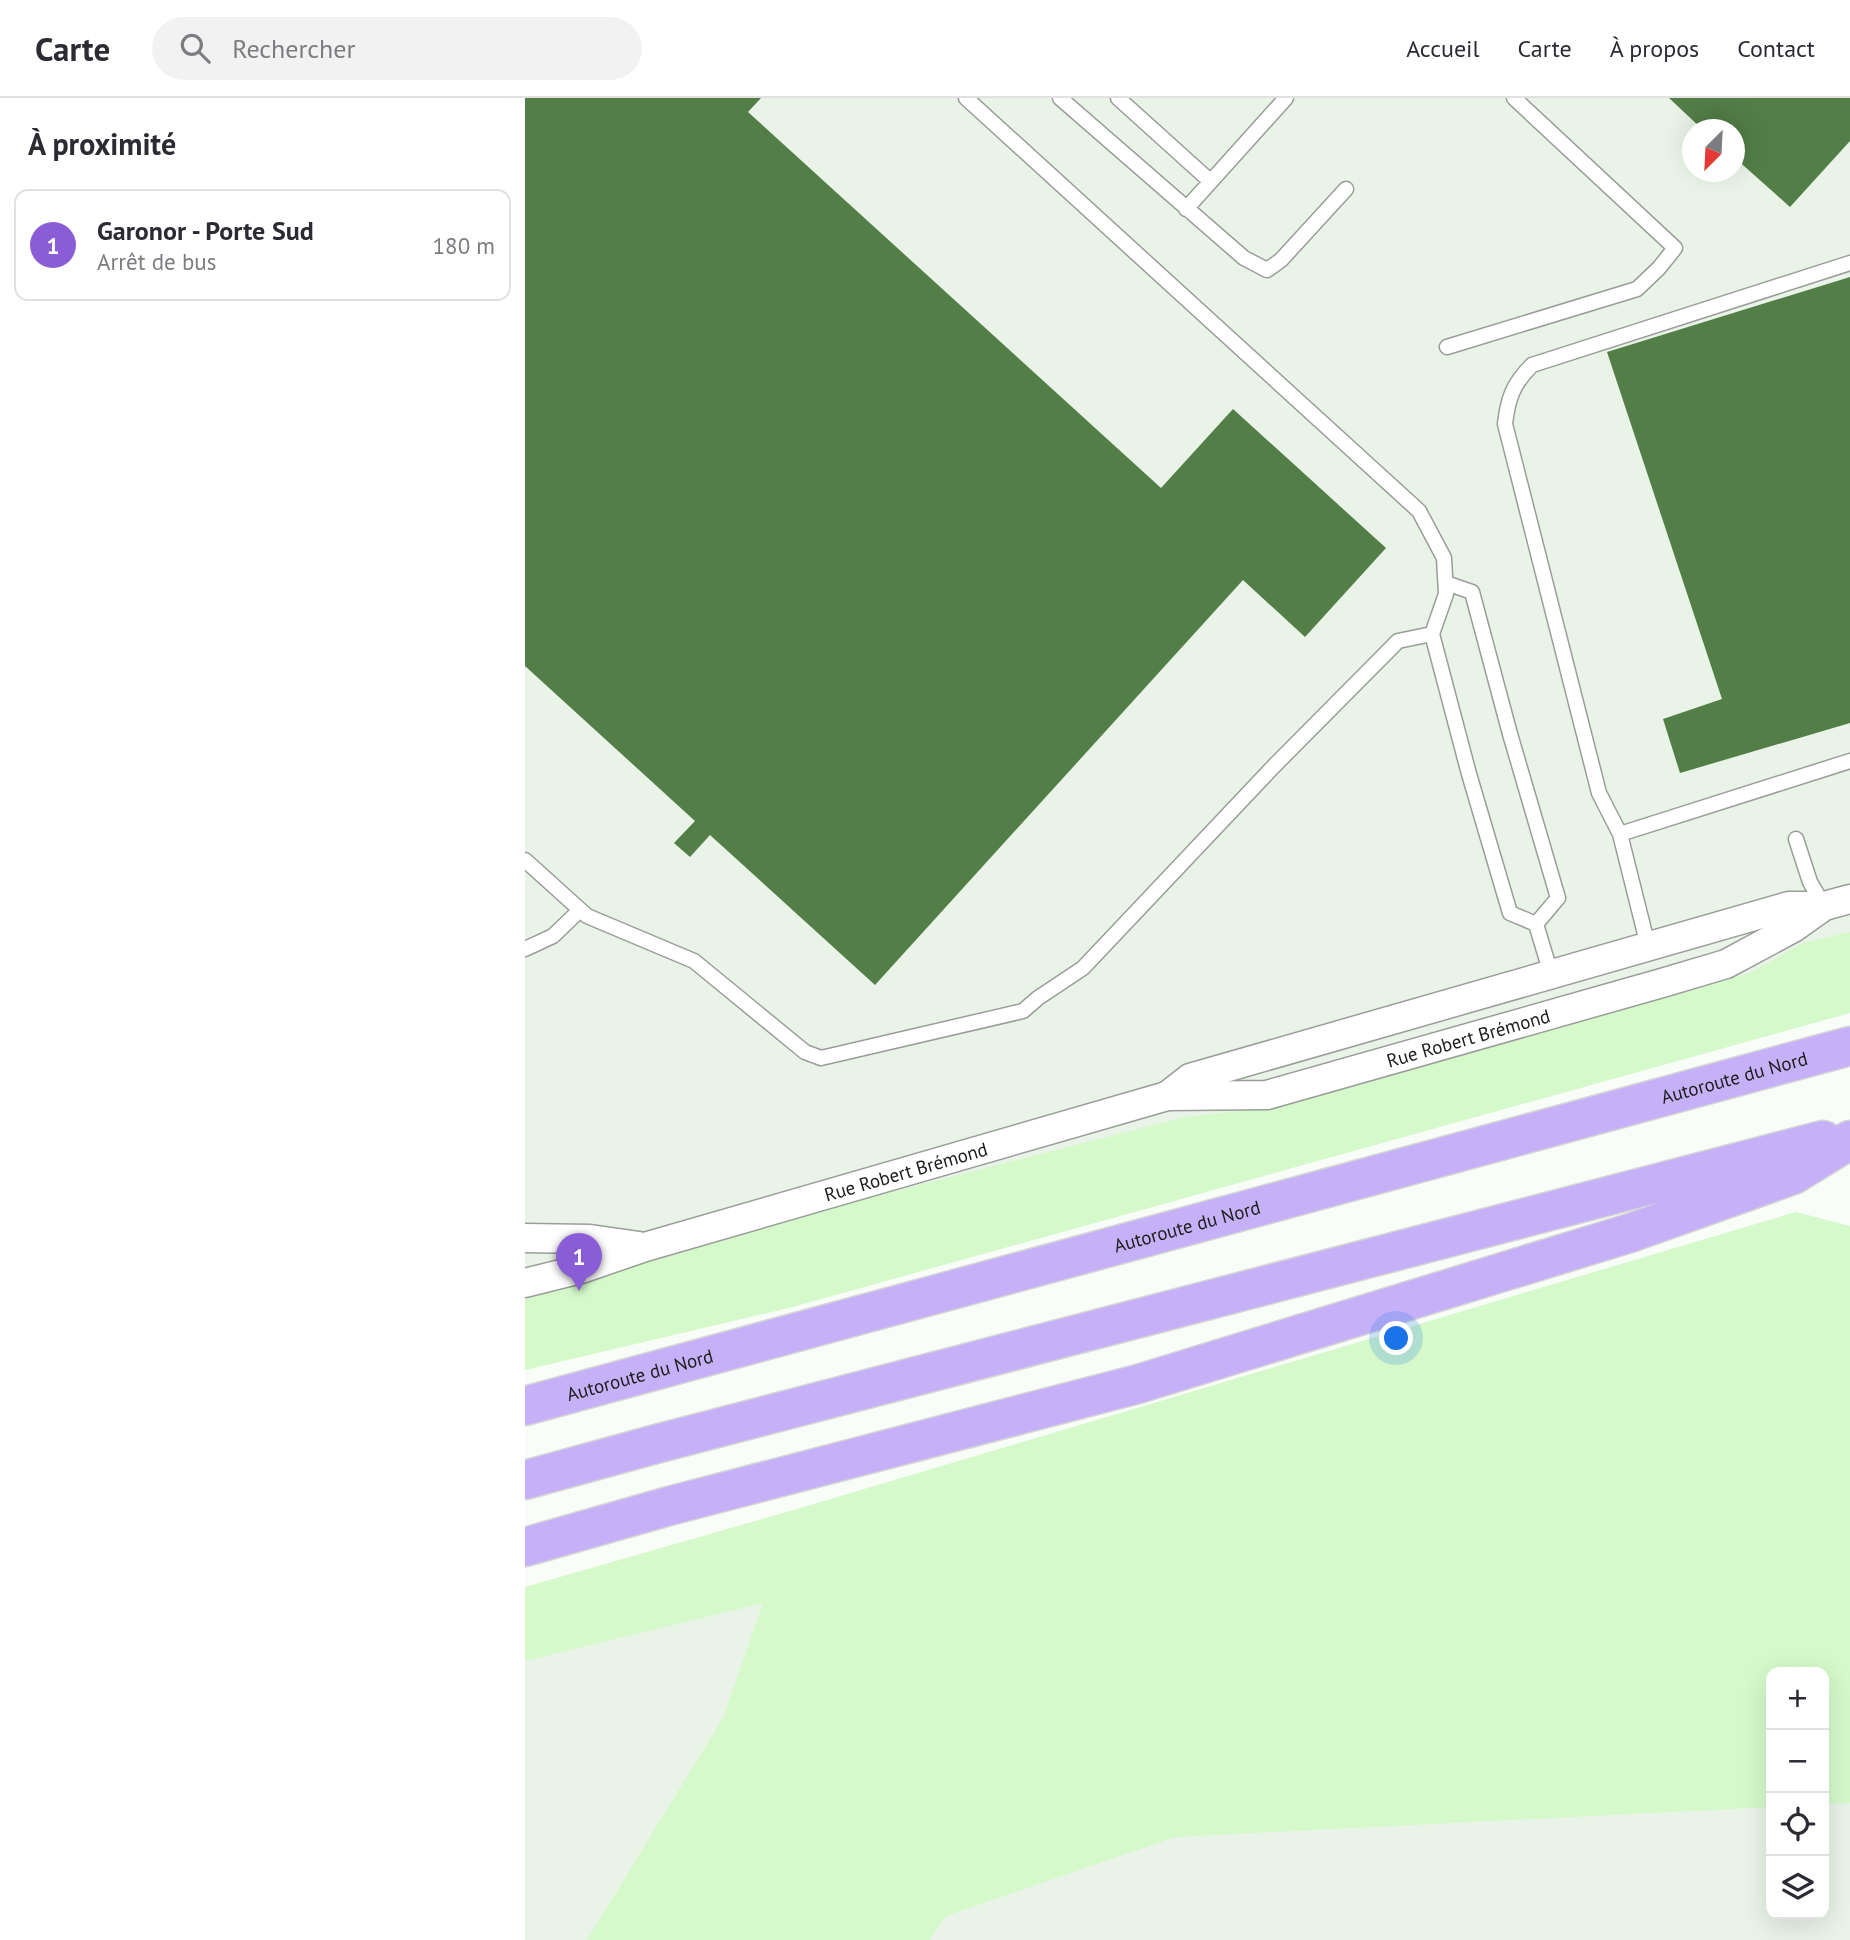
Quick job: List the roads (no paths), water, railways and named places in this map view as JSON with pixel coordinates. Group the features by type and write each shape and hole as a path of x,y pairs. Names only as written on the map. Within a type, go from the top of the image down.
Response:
{"highway":[{"name":"Autoroute du Nord","path":"525,1406 1850,1046"},
{"path":"525,1480 1850,1134"},
{"path":"525,1547 670,1506 1138,1384 1576,1250 1793,1175 1850,1140"}],"street":[{"name":"Rue Robert Brémond","path":"1167,1096 1190,1077 1789,906 1837,902"},
{"name":"Rue Robert Brémond","path":"525,1283 581,1269 645,1247 1167,1096 1267,1095 1563,1012 1726,964 1837,902"},
{"path":"1649,946 1662,983"},
{"name":"Rue Robert Brémond","path":"1551,974 1563,1012"},
{"name":"Rue Robert Brémond","path":"525,1238 590,1239 645,1247"}],"lane":[{"path":"966,98 1419,511 1444,558 1446,594 1432,634 1469,774 1510,913 1536,925 1551,974"},
{"path":"1060,98 1244,258 1267,270 1281,260 1346,189"},
{"path":"1118,98 1210,181"},
{"path":"1186,209 1286,98"},
{"path":"1447,347 1637,289 1660,268 1675,248 1514,98"},
{"path":"1649,946 1620,834 1599,793 1505,424 1513,390 1519,378 1532,365 1850,263"},
{"path":"1446,583 1472,592 1558,898 1536,925"},
{"path":"525,860 587,916 694,961 805,1052 821,1058 1023,1011 1083,968 1274,766 1398,641 1432,634"},
{"path":"1620,834 1850,761"},
{"path":"1796,839 1810,882 1837,902"},
{"path":"525,949 553,936 580,910"}],"place":[{"name":"Garonor - Porte Sud","path":"579,1291"}]}
